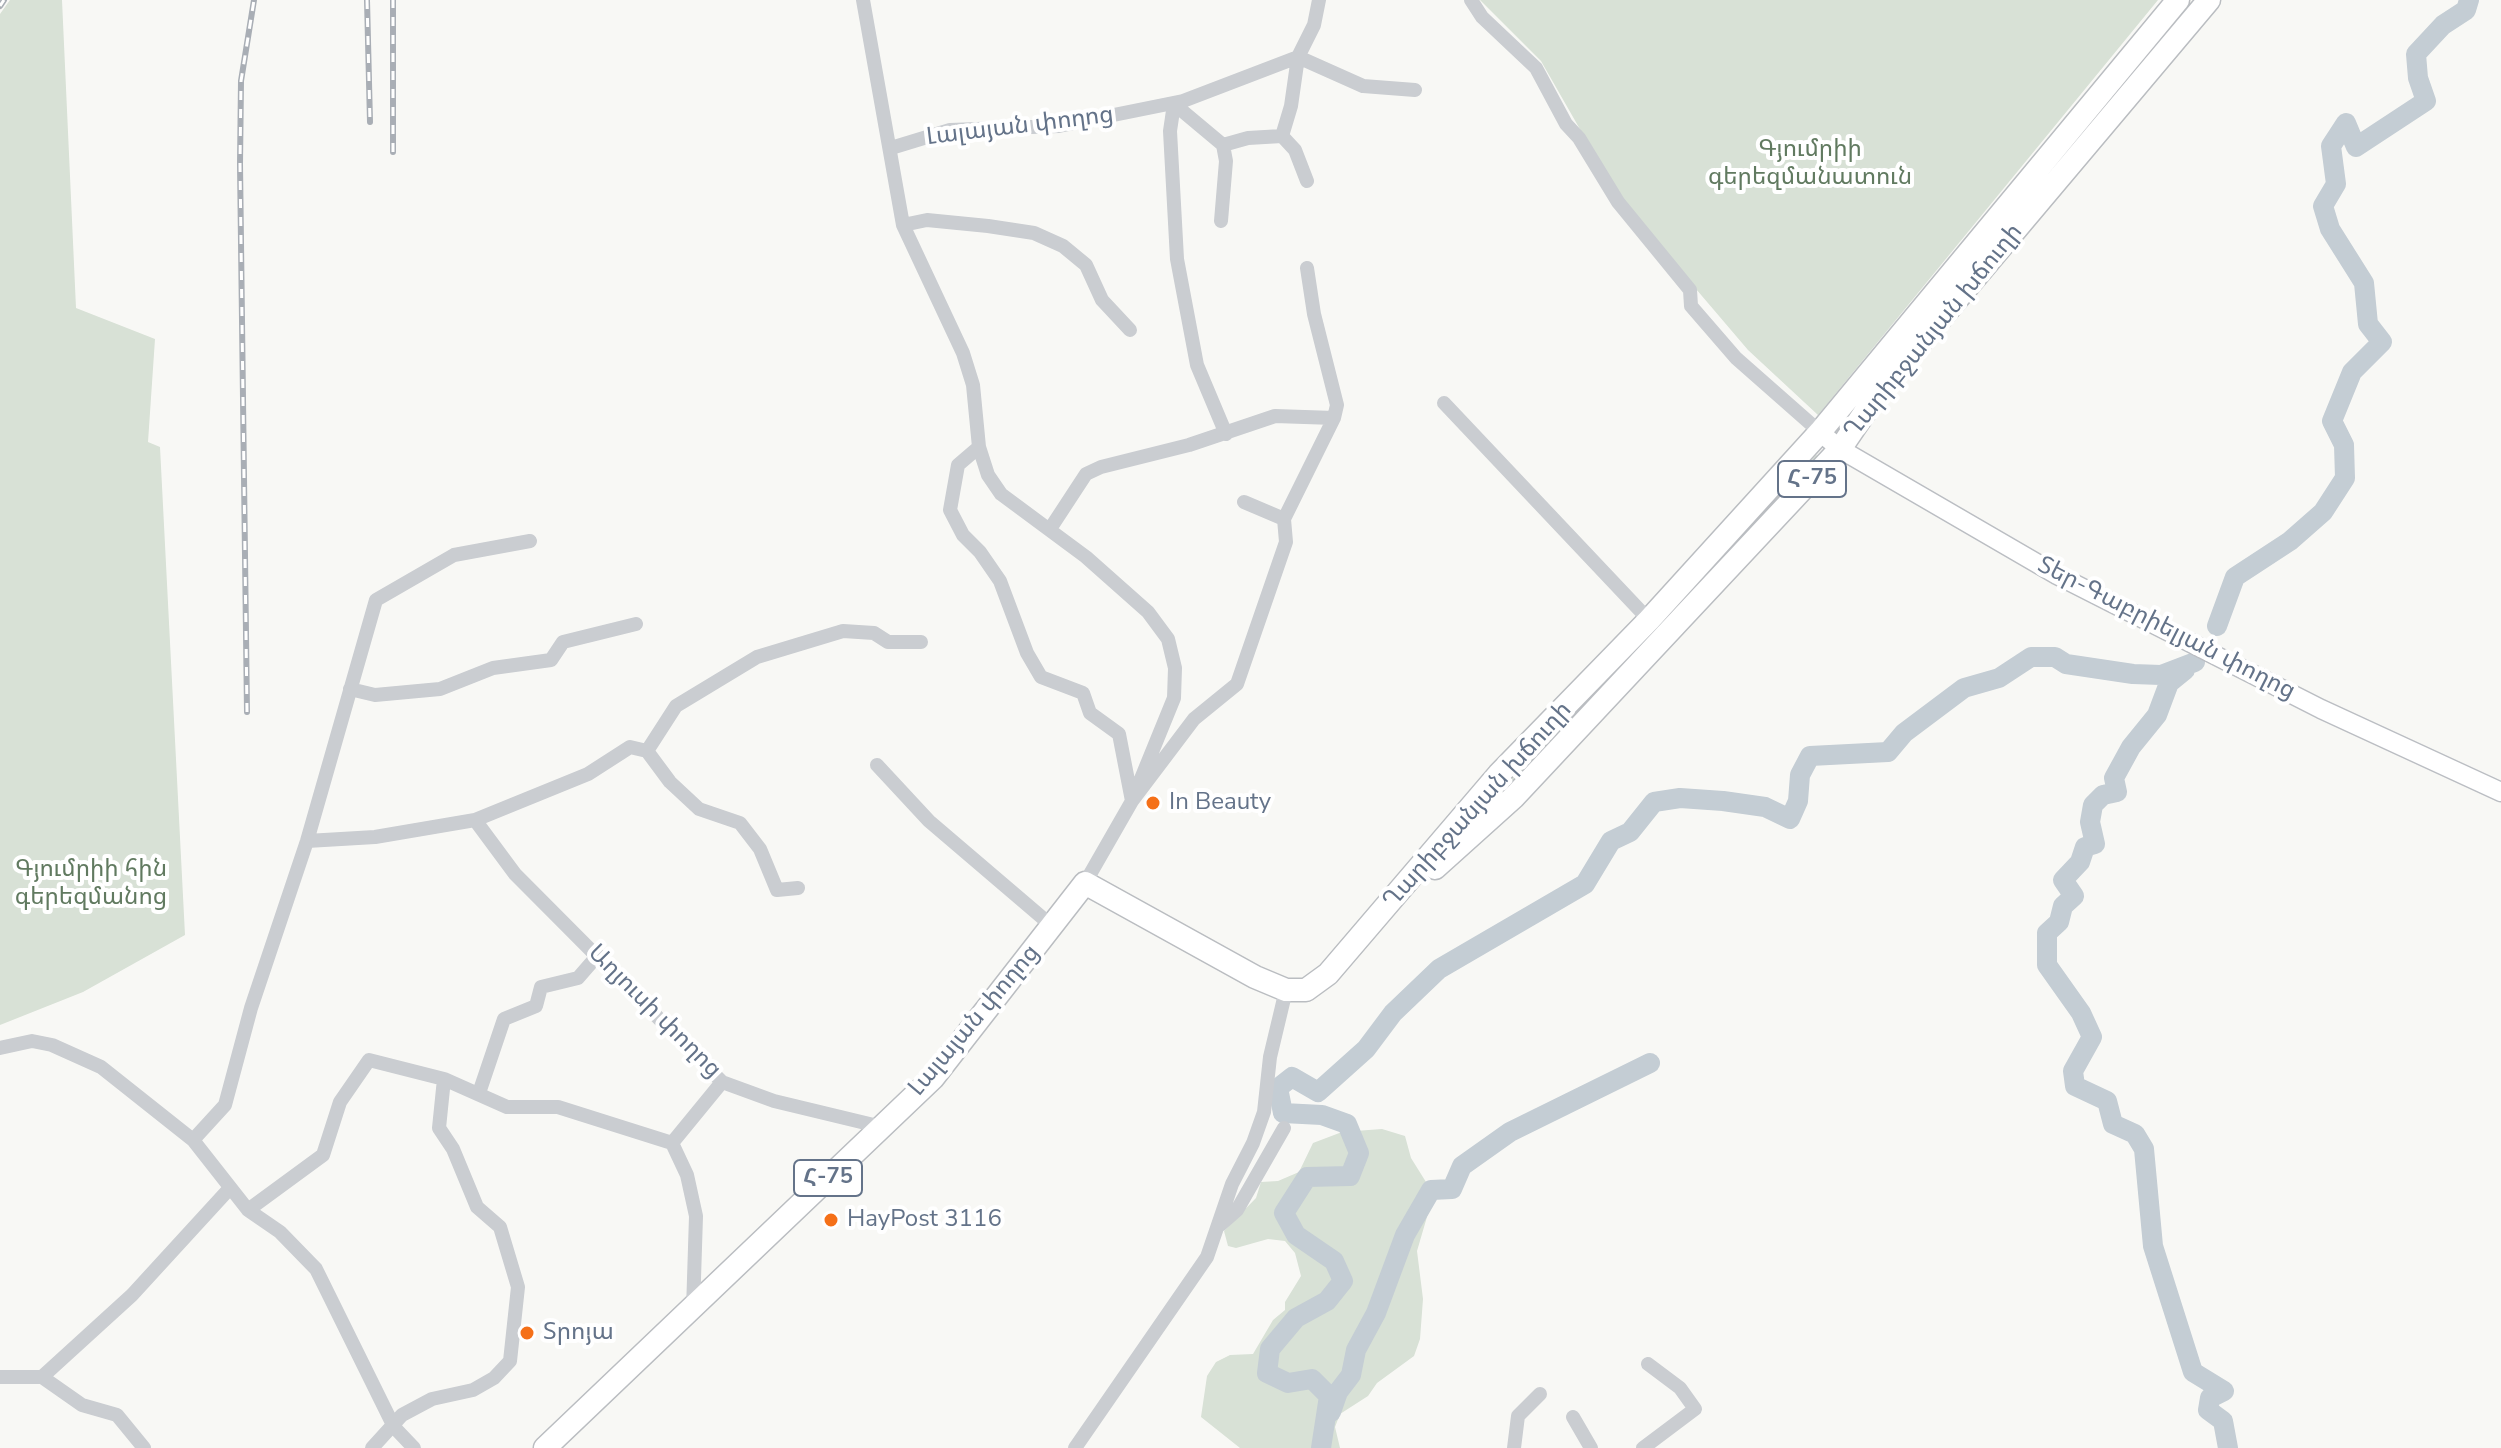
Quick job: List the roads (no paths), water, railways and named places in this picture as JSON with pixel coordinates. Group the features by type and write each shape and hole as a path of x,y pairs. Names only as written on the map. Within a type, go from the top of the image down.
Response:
{"highway":[{"name":"Ղարիբջանյան խճուղի","path":"1286,990 1306,990 1328,974 1499,774 1649,620 1820,432 2178,0"},
{"name":"Ղարիբջանյան խճուղի","path":"1375,922 1514,797 1840,449 1878,393 2209,0"},
{"name":"Լալայան փողոց","path":"545,1448 933,1078 1085,883"},
{"path":"1085,883 1255,977 1286,990"}],"main road":[{"name":"Տեր-Գաբրիելյան փողոց","path":"1820,432 1840,449 2057,575 2321,709 2501,792"}],"street":[{"path":"863,0 891,148"},
{"path":"1282,136 1291,106 1298,57 1314,25 1319,0"},
{"path":"1471,0 1482,17 1536,68 1566,124 1579,138 1618,202 1690,290 1691,306 1736,358 1820,432"},
{"path":"1298,57 1363,86 1415,90"},
{"name":"Լալայան փողոց","path":"1132,801 1174,698 1175,668 1168,639 1148,612 1050,529 1001,494 988,475 979,447 973,385 963,353 903,225 891,148 950,130 1059,126 1174,104 1298,57"},
{"path":"1174,104 1223,145 1226,161 1221,221"},
{"path":"1174,104 1170,131 1177,259 1197,365 1226,434"},
{"path":"1223,145 1248,138 1282,136"},
{"path":"1282,136 1295,150 1307,181"},
{"path":"903,225 927,220 988,226 1034,233 1063,246 1086,265 1102,300 1130,330"},
{"path":"1050,529 1086,474 1226,434 1275,416 1334,418 1337,405 1314,314 1307,268"},
{"path":"1444,403 1649,620"},
{"name":"Լալայան փողոց","path":"1085,883 1132,801 1194,719 1237,684 1286,542 1284,519 1334,418"},
{"path":"979,447 958,465 950,510 963,535 980,552 1000,581 1027,653 1041,677 1083,693 1090,713 1119,734 1132,801"},
{"path":"1244,502 1284,519"},
{"path":"193,1140 225,1105 251,1008 307,841 376,600 454,555 530,541"},
{"path":"350,689 375,695 440,689 493,668 551,660 563,642 636,624"},
{"path":"647,751 676,706 757,657 843,631 874,633 888,642 921,642"},
{"path":"307,841 375,837 475,820 588,774 630,747 647,751 670,782 699,809 740,823 760,849 777,890 798,888"},
{"path":"877,765 929,821 1052,926"},
{"name":"Աղյուսի փողոց","path":"475,820 515,874 722,1082 774,1101 882,1127"},
{"path":"479,1093 504,1019 536,1006 541,987 578,978 598,955"},
{"path":"1075,1448 1207,1257 1232,1184 1253,1143 1264,1112 1270,1057 1286,990"},
{"path":"0,1048 32,1041 52,1045 101,1067 193,1140 248,1210 280,1232 316,1269 394,1427 414,1448"},
{"path":"248,1210 323,1155 340,1102 369,1060 444,1079 507,1107 558,1107 672,1143 687,1175 696,1216 693,1310"},
{"path":"372,1448 402,1415 432,1399 473,1390 494,1378 510,1361 518,1287 500,1227 477,1207 453,1149 439,1128 444,1079"},
{"path":"672,1143 722,1082"},
{"path":"1219,1225 1237,1210 1284,1128"},
{"path":"42,1377 132,1295 230,1188"},
{"path":"1643,1448 1695,1409 1680,1388 1648,1364"},
{"path":"0,1377 42,1377 82,1405 117,1415 144,1448"},
{"path":"1514,1448 1518,1416 1540,1394"},
{"path":"1573,1417 1591,1448"}],"waterway":[{"path":"2217,626 2235,577 2290,541 2323,512 2345,478 2344,445 2332,421 2352,372 2382,342 2368,324 2364,283 2330,229 2323,206 2336,184 2331,146 2346,123 2356,147 2426,101 2418,78 2416,54 2443,25 2466,10 2469,0"},
{"path":"1321,1448 1329,1396 1312,1379 1288,1383 1267,1373 1270,1349 1296,1318 1327,1301 1343,1281 1334,1261 1296,1235 1284,1213 1307,1177 1350,1176 1359,1153 1347,1124 1322,1115 1283,1113 1278,1088 1292,1077 1318,1092 1366,1049 1393,1013 1439,969 1585,884 1611,841 1630,832 1654,802 1680,798 1723,801 1765,807 1790,819 1798,801 1800,775 1810,756 1888,752 1904,733 1964,688 1999,678 2031,657 2055,657 2066,664 2161,675 2195,662"},
{"path":"2185,670 2169,683 2157,715 2131,747 2114,778 2117,792 2103,795 2093,805 2090,822 2095,844 2085,847 2080,862 2063,880 2074,896 2063,906 2059,922 2047,933 2047,965 2081,1013 2092,1037 2073,1071 2075,1086 2107,1101 2113,1124 2135,1134 2144,1149 2153,1246 2193,1372 2224,1391 2210,1398 2208,1410 2223,1421 2228,1448"},
{"path":"1331,1412 1338,1392 1351,1375 1356,1350 1376,1313 1405,1235 1431,1190 1452,1189 1462,1166 1510,1132 1650,1063"}],"railway":[{"path":"0,6 4,0"},
{"path":"247,712 240,164 241,81 254,0"},
{"path":"367,0 370,122"},
{"path":"393,0 393,152"}],"place":[{"name":"In Beauty","path":"1153,803"},
{"name":"HayPost 3116","path":"831,1220"},
{"name":"Տրոյա","path":"527,1333"}],"park label":[{"name":"Գյումրիի գերեզմանատուն","path":"1810,164"},
{"name":"Գյումրիի հին գերեզմանոց","path":"91,884"}]}
